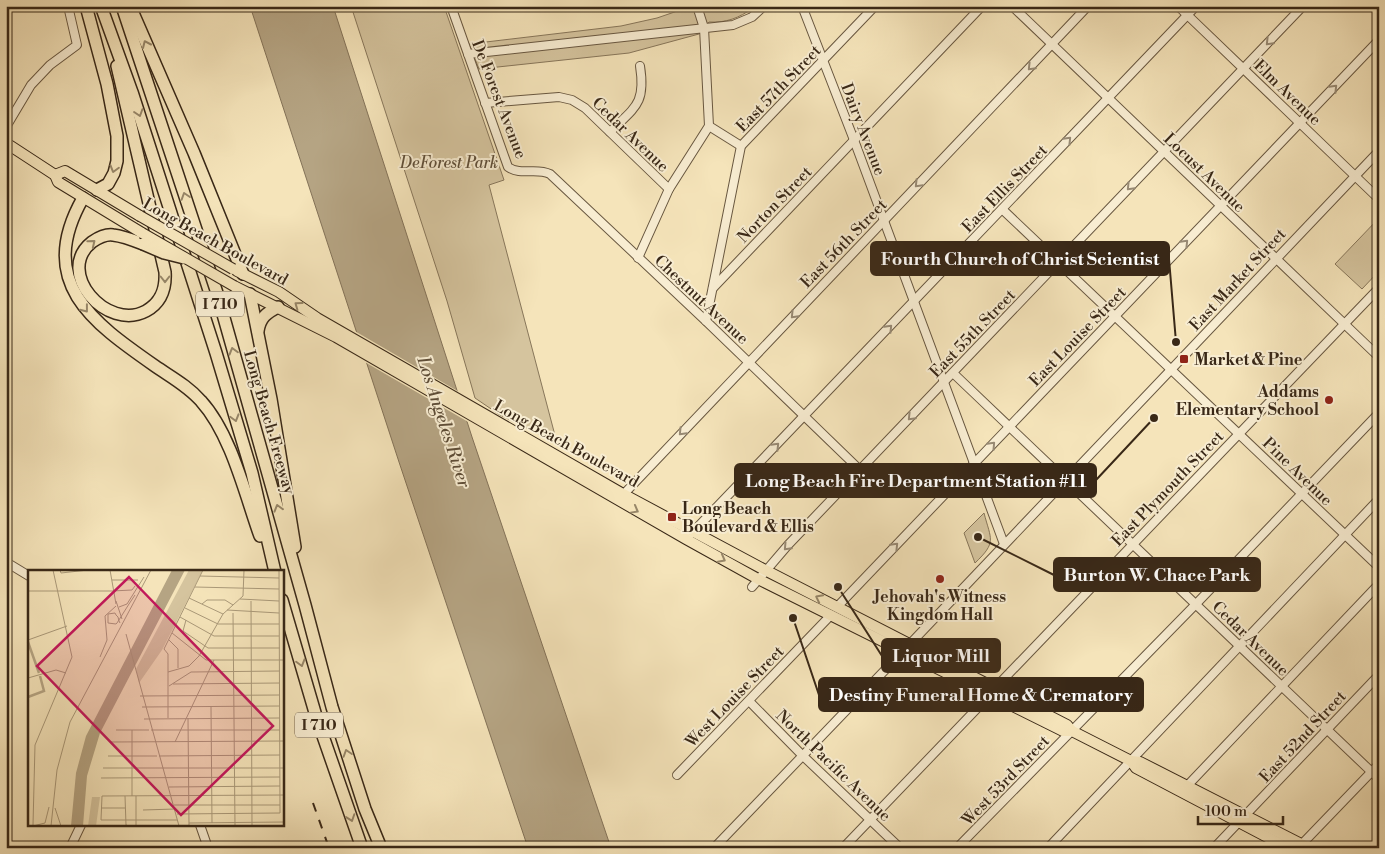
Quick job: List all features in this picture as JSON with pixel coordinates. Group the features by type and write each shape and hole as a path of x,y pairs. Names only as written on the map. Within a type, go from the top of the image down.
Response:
{"highway":[{"path":"86,6 107,84 117,136 114,173 108,184 97,190"},
{"name":"Long Beach Freeway","path":"101,6 132,92 216,353 252,473 274,570"},
{"name":"Long Beach Freeway","path":"122,6 216,293 305,605 332,707 365,809 381,848"},
{"path":"130,6 194,153 238,271"},
{"path":"106,18 166,279 161,298 150,309 130,316 123,316 101,306 86,290 80,277 79,264 83,251 93,241 112,234 142,238 164,254 184,258"},
{"path":"82,198 72,220 66,242 65,262 70,284 82,306 101,326 192,392 213,417 222,431 273,570"},
{"path":"250,294 272,399 305,605"},
{"path":"258,336 261,320 266,313 278,308"},
{"name":"I 710","path":"284,607 316,716 355,833 362,848"}],"main road":[{"name":"Long Beach Boulevard","path":"6,142 55,175 58,182 142,238"},
{"name":"Long Beach Boulevard","path":"55,175 65,172 97,190 140,219 279,292 338,334 621,497 755,583 834,611"},
{"path":"82,198 91,194 94,195 140,219"},
{"name":"Long Beach Boulevard","path":"184,258 278,308 338,334"},
{"path":"238,271 250,294"},
{"name":"Long Beach Boulevard","path":"621,497 694,531 989,696 1062,731 1072,731"},
{"name":"Long Beach Boulevard","path":"906,648 996,687 1067,725 1072,731 1131,761 1140,762 1187,786 1288,848"},
{"name":"Long Beach Boulevard","path":"1131,761 1136,768 1242,819 1306,846"}],"street":[{"path":"6,127 31,85 50,65 77,45 68,6"},
{"name":"De Forest Avenue","path":"451,6 508,167 516,171"},
{"path":"638,258 669,189 709,126 704,28 697,6"},
{"path":"468,54 733,25 752,17 764,6"},
{"name":"Dairy Avenue","path":"802,6 945,381 1004,544"},
{"name":"East 57th Street","path":"706,321 741,146 876,6"},
{"name":"Norton Street","path":"713,288 982,6"},
{"name":"Locust Avenue","path":"1012,6 1379,357"},
{"name":"East 56th Street","path":"621,497 1088,6"},
{"name":"Elm Avenue","path":"1178,6 1379,199"},
{"name":"East Ellis Street","path":"686,539 1196,6"},
{"name":"East 55th Street","path":"755,583 765,570 1303,6"},
{"name":"East Louise Street","path":"834,611 1379,40"},
{"path":"610,132 639,101 643,88 640,66"},
{"name":"Cedar Avenue","path":"485,103 553,97 566,98 584,108 669,189"},
{"path":"709,126 741,146"},
{"name":"East Market Street","path":"714,848 1379,151"},
{"name":"Chestnut Avenue","path":"516,171 539,170 550,174 860,470"},
{"name":"Pine Avenue","path":"1002,209 1379,568"},
{"name":"East Plymouth Street","path":"996,687 1379,288"},
{"name":"Cedar Avenue","path":"953,373 1379,779"},
{"name":"West 53rd Street","path":"957,848 1196,604 1379,413"},
{"path":"1048,848 1379,499"},
{"path":"6,562 28,575"},
{"path":"1187,786 1379,584"},
{"name":"West Louise Street","path":"677,775 834,611"},
{"name":"East 52nd Street","path":"1214,848 1379,675"},
{"path":"843,848 989,696"},
{"name":"North Pacific Avenue","path":"749,701 900,848"},
{"path":"1306,846 1379,764"},
{"path":"70,848 81,826"},
{"path":"200,826 208,848"}],"green space":[{"name":"DeForest Park","path":"351,6 444,6 504,180 489,185 557,443 500,415 475,398 447,301"},
{"path":"692,6 751,6 753,8 743,15 732,19 721,22 709,22 699,34 629,53 479,69 469,44 621,26 657,18"},
{"path":"1379,218 1379,271 1362,289 1335,264"},
{"path":"984,513 990,540 987,550 975,563 964,533"}],"water":[{"name":"Los Angeles River","path":"250,6 333,6 472,437 611,848 528,848"}],"pier":[{"path":"353,330 461,393 470,423 363,361"}],"railway":[{"path":"313,803 329,848"}],"place":[{"name":"Fourth Church of Christ Scientist","path":"1176,342"},
{"name":"Market & Pine","path":"1184,359"},
{"name":"Addams Elementary School","path":"1329,400"},
{"name":"Long Beach Fire Department Station #11","path":"1154,418"},
{"name":"Long Beach Boulevard & Ellis","path":"672,517"},
{"name":"Burton W. Chace Park","path":"978,537"},
{"name":"Jehovah's Witness Kingdom Hall","path":"940,579"},
{"name":"Liquor Mill","path":"838,587"},
{"name":"Destiny Funeral Home & Crematory","path":"793,618"}]}
